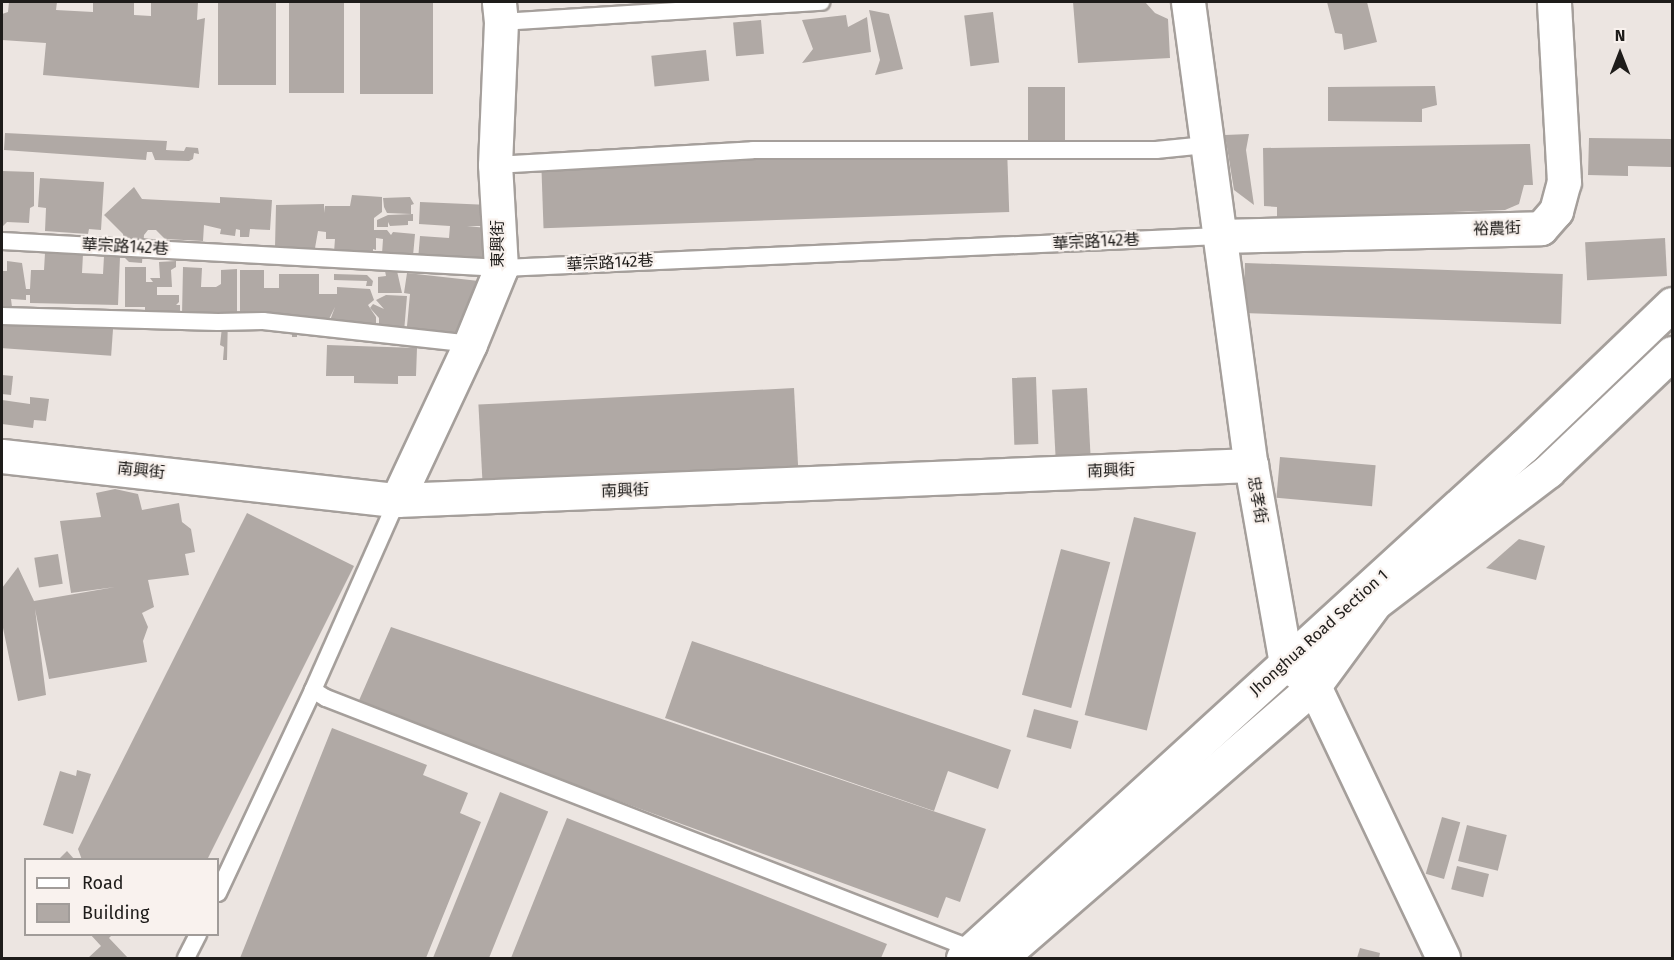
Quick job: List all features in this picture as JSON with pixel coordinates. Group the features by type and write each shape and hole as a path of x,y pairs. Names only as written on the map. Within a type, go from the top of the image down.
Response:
{"street":[{"name":"忠孝街","path":"1188,2 1251,465 1287,664"},
{"name":"裕農街","path":"1219,236 1541,228 1556,211 1564,182 1554,2"},
{"name":"東興街","path":"397,500 470,344 501,268 495,165 500,12"},
{"name":"Jhonghua Road Section 1","path":"981,956 1287,664 1672,304"},
{"name":"Jhonghua Road Section 1","path":"981,956 1314,686 1375,603 1548,471 1672,353"},
{"name":"南興街","path":"2,456 397,500 1251,465"},
{"path":"1287,664 1314,686 1443,958"}],"lane":[{"path":"500,12 811,2"},
{"path":"495,165 753,150 1156,150 1206,145"},
{"name":"華宗路142巷","path":"2,241 501,268 1219,236"},
{"path":"2,316 218,322 263,321 470,344"},
{"path":"219,891 313,690 397,500"},
{"path":"313,690 326,698 981,956"},
{"path":"186,958 197,936"}],"building":[{"path":"9,2 57,2 56,10 93,12 93,2 134,2 134,15 151,16 151,2 198,2 197,20 205,18 199,88 43,75 46,43 2,40 2,14 8,12"},
{"path":"218,2 276,2 276,85 218,85"},
{"path":"289,2 344,2 344,93 289,93"},
{"path":"360,2 433,2 433,94 360,94"},
{"path":"1073,2 1145,2 1155,13 1168,19 1170,58 1078,63"},
{"path":"1327,2 1367,2 1377,42 1344,50 1342,34 1335,33"},
{"path":"869,10 889,14 903,69 875,75 880,60"},
{"path":"993,12 999,63 970,66 964,16"},
{"path":"846,15 848,27 867,17 871,52 802,63 813,49 802,20"},
{"path":"761,20 764,54 736,56 733,22"},
{"path":"706,50 709,81 655,87 651,56"},
{"path":"1435,86 1437,105 1422,109 1422,122 1328,121 1328,87"},
{"path":"1028,87 1065,87 1065,143 1028,143"},
{"path":"5,133 167,141 166,150 184,151 186,147 198,148 199,154 194,153 193,159 189,161 155,160 152,152 147,152 146,160 4,150"},
{"path":"1249,134 1246,150 1254,205 1234,190 1225,135"},
{"path":"1589,138 1672,139 1672,167 1628,166 1628,176 1588,175"},
{"path":"1530,144 1533,185 1524,185 1519,204 1505,210 1322,217 1321,227 1277,227 1277,207 1264,206 1263,148"},
{"path":"1007,148 1009,212 544,228 541,164"},
{"path":"2,171 34,172 34,206 30,208 29,223 7,222 2,227"},
{"path":"40,178 104,182 101,230 89,229 88,234 45,231 46,208 38,207"},
{"path":"134,187 142,199 220,203 220,197 272,200 270,230 250,229 249,237 240,237 240,230 236,229 235,236 220,234 221,229 204,225 203,241 165,239 156,230 148,230 144,235 142,263 129,262 125,258 123,234 104,215"},
{"path":"352,195 382,197 382,212 374,218 374,230 387,230 391,235 393,232 415,234 413,256 382,254 383,239 376,238 376,250 373,249 373,253 334,252 335,239 326,239 326,232 318,231 315,248 275,247 276,205 324,204 324,213 325,206 350,206"},
{"path":"410,197 414,204 411,205 411,214 387,213 383,198"},
{"path":"420,202 490,205 489,226 467,226 487,228 485,264 418,260 420,236 449,238 450,226 419,224"},
{"path":"413,214 413,221 408,221 408,225 390,226 388,222 388,227 377,227 377,220 388,215"},
{"path":"1665,238 1667,276 1587,280 1585,242"},
{"path":"45,253 83,254 82,273 103,274 104,256 120,257 118,305 30,303 30,295 26,295 26,300 11,299 12,307 2,306 2,271 7,271 7,261 22,263 26,289 30,289 31,270 44,270"},
{"path":"176,261 176,267 171,270 172,287 157,287 157,295 179,295 179,302 176,305 180,305 180,314 145,320 145,307 125,307 125,267 146,267 146,282 153,282 150,278 160,278 159,262"},
{"path":"1245,263 1563,274 1561,324 1243,313"},
{"path":"183,267 202,268 201,287 216,287 221,284 221,270 237,269 237,322 228,316 227,360 223,360 224,347 220,345 222,327 182,315"},
{"path":"240,270 264,270 264,288 279,288 279,274 319,274 319,294 337,294 337,287 370,289 374,300 368,305 376,317 376,327 370,328 367,323 329,323 335,307 328,321 297,330 297,337 292,337 292,320 240,321"},
{"path":"385,271 397,271 402,293 378,293 378,277 386,276"},
{"path":"407,273 479,281 471,344 406,337 410,294 404,293"},
{"path":"334,274 367,275 373,281 372,286 366,286 367,281 334,280"},
{"path":"386,295 407,296 404,332 379,331 379,318 370,308 373,304 384,309 376,300"},
{"path":"2,311 114,319 111,356 2,348"},
{"path":"327,345 417,348 416,376 398,376 398,384 354,383 354,376 326,376"},
{"path":"2,375 13,376 11,395 2,394"},
{"path":"1036,377 1038,444 1014,445 1012,378"},
{"path":"794,388 799,474 483,490 478,405"},
{"path":"1087,388 1090,454 1056,456 1052,390"},
{"path":"30,397 49,399 46,421 34,420 33,428 2,424 2,400 30,404"},
{"path":"1280,457 1376,465 1372,506 1276,498"},
{"path":"115,489 138,494 142,510 179,503 182,522 191,529 195,552 185,554 189,575 148,580 154,607 142,613 148,627 143,641 147,662 49,679 35,609 46,695 18,701 2,623 2,588 18,567 34,601 115,587 71,593 60,521 101,517 96,493"},
{"path":"247,513 354,566 208,858 81,858 78,849"},
{"path":"1134,517 1196,532 1147,730 1085,715"},
{"path":"1519,539 1545,546 1536,580 1486,568"},
{"path":"1061,549 1110,562 1071,708 1022,695"},
{"path":"58,554 63,584 39,587 34,558"},
{"path":"391,627 986,829 960,902 946,897 938,918 357,705"},
{"path":"692,641 1011,750 998,789 948,771 934,811 665,718"},
{"path":"1034,709 1078,721 1071,749 1026,737"},
{"path":"332,728 427,765 423,775 468,793 460,813 481,822 426,958 240,958"},
{"path":"77,770 91,774 73,834 43,825 60,771 76,776"},
{"path":"500,792 548,811 489,958 433,958"},
{"path":"1442,817 1460,822 1444,879 1426,874"},
{"path":"567,818 887,944 881,958 511,958"},
{"path":"1467,825 1507,835 1498,871 1458,861"},
{"path":"67,851 73,858 60,858"},
{"path":"1457,866 1489,874 1483,897 1451,889"},
{"path":"92,936 111,936 109,938 128,958 88,958 101,946"},
{"path":"1360,948 1380,953 1379,958 1357,958"}]}
